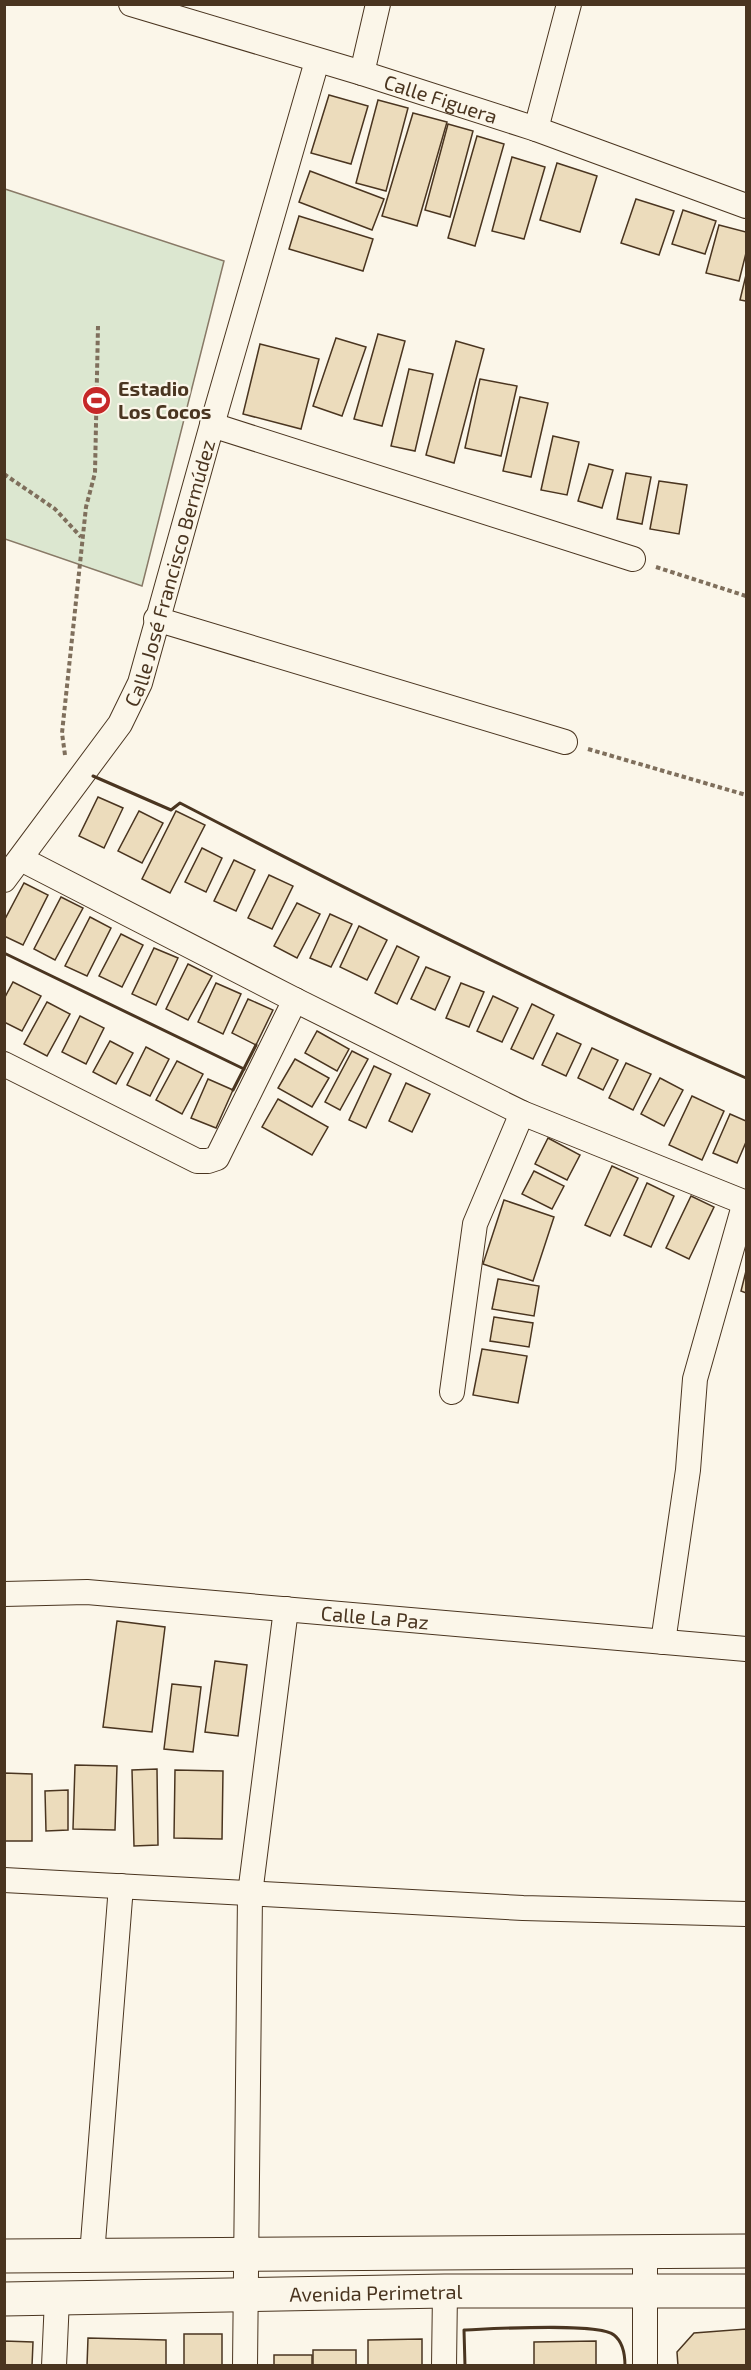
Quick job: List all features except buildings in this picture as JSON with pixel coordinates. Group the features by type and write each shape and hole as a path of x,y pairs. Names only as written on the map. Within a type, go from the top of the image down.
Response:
{"main road":[{"name":"Avenida Perimetral","path":"4,2256 747,2251"},
{"name":"Avenida Perimetral","path":"4,2299 445,2291 747,2291"}],"street":[{"name":"Calle Figuera","path":"131,4 362,73 536,129 747,206"},
{"path":"362,73 378,4"},
{"path":"536,129 569,4"},
{"name":"Calle José Francisco Bermúdez","path":"4,880 120,724 140,683 156,619 317,61"},
{"path":"212,424 633,559"},
{"path":"156,619 565,742"},
{"path":"21,859 295,1000 522,1113 746,1203 695,1379 688,1470 663,1642"},
{"path":"4,1064 197,1161 208,1161 217,1158 295,1000"},
{"path":"452,1392 475,1224 522,1113"},
{"name":"Calle La Paz","path":"4,1594 87,1592 747,1649"},
{"path":"245,2366 250,1894 286,1609"},
{"path":"4,1880 523,1908 747,1914"},
{"path":"92,2255 120,1886"},
{"path":"645,2252 645,2366"},
{"path":"444,2366 445,2291"},
{"path":"54,2366 57,2299"}],"path":[{"path":"70,790 62,733 82,538 86,507 95,472 98,326"},
{"path":"4,474 55,509 82,538"},
{"path":"633,559 747,596"},
{"path":"565,742 747,795"}],"green space":[{"name":"Estadio Los Cocos","path":"5,189 224,261 142,586 5,539"}],"wall":[{"path":"93,776 171,810 180,803 461,945 746,1078"},
{"path":"4,953 244,1069"},
{"path":"233,1090 256,1045"},
{"path":"465,2366 464,2330 543,2327 588,2329 614,2335 620,2341 623,2349 625,2366"}],"place":[{"name":"Estadio Los Cocos","path":"97,400"}]}
